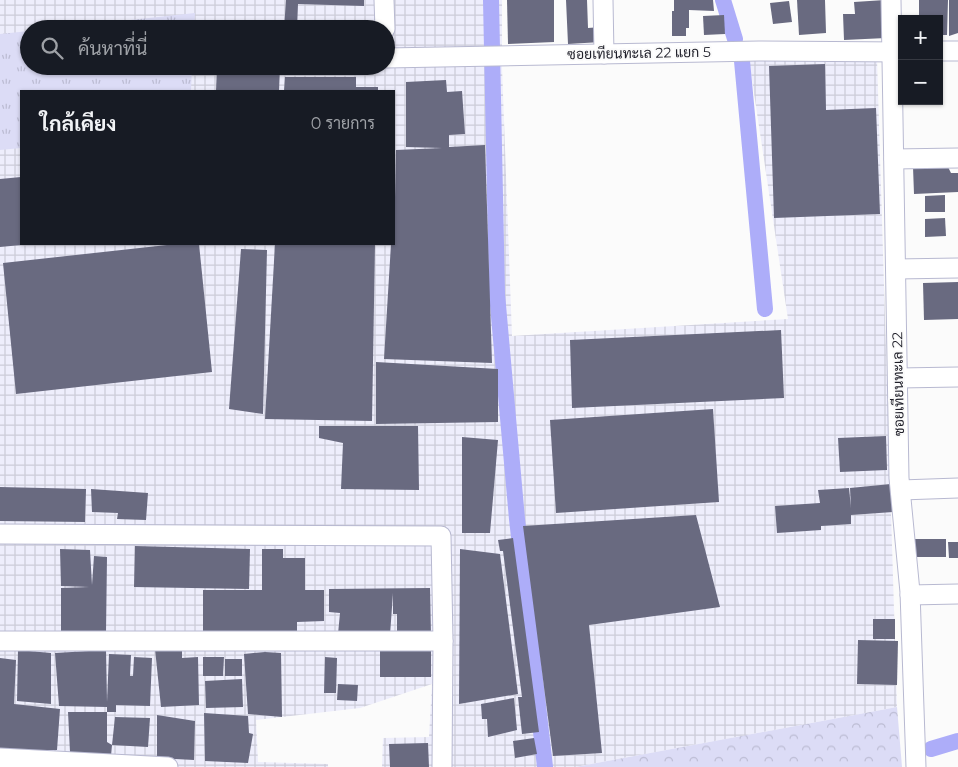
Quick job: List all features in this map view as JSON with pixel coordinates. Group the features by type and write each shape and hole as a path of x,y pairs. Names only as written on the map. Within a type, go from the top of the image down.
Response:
{"street":[{"path":"384,0 385,20"},
{"path":"604,0 604,54"},
{"name":"ซอยเทียนทะเล 22","path":"891,0 897,52 894,159 901,490 910,595 916,767"},
{"path":"943,51 958,51"},
{"name":"ซอยเทียนทะเล 22 แยก 5","path":"395,58 897,52"},
{"path":"894,159 958,158"},
{"path":"896,269 958,268"},
{"path":"899,378 958,377"},
{"path":"901,490 958,488"},
{"path":"0,534 441,536 444,641 442,767"},
{"path":"910,595 958,594"},
{"path":"0,641 444,641"},
{"path":"0,758 168,767"}],"shaded area":[{"path":"0,0 502,0 502,67 512,336 788,319 749,60 877,59 897,707 575,767 382,767 383,738 429,737 432,684 360,708 256,720 258,762 328,764 328,767 0,767"}],"green space":[{"path":"195,13 195,20 131,20"},
{"path":"20,32 20,75 192,75 191,90 20,90 20,148 0,150 0,34"},
{"path":"897,707 902,767 575,767"}],"building":[{"path":"286,0 364,0 364,6 298,4 297,20 285,20"},
{"path":"507,0 554,0 554,42 508,44"},
{"path":"566,0 587,0 588,28 601,27 601,42 568,44"},
{"path":"674,0 713,0 714,11 689,10 689,28 686,28 686,36 672,36"},
{"path":"797,0 825,0 826,33 799,35"},
{"path":"885,0 886,38 844,40 843,14 855,14 854,2"},
{"path":"919,0 948,0 947,35 943,35 943,15 919,15"},
{"path":"949,0 958,0 958,33 949,36"},
{"path":"789,1 792,22 773,24 770,3"},
{"path":"724,15 725,34 704,35 703,16"},
{"path":"825,64 826,110 876,108 880,214 774,218 769,66"},
{"path":"217,75 280,75 279,90 216,90"},
{"path":"285,77 356,77 356,87 378,87 378,90 284,90"},
{"path":"446,80 447,92 462,91 465,134 449,135 449,147 485,145 492,363 384,359 391,245 395,245 396,150 442,148 406,147 406,82"},
{"path":"947,165 951,173 958,173 958,192 914,194 913,167"},
{"path":"20,177 21,245 0,247 0,179"},
{"path":"945,195 945,212 925,212 925,196"},
{"path":"945,218 946,236 925,237 925,219"},
{"path":"167,245 199,245 212,372 16,394 3,263"},
{"path":"275,245 375,245 372,421 265,419"},
{"path":"241,249 267,250 263,414 229,409"},
{"path":"958,282 958,319 924,320 923,283"},
{"path":"781,330 784,398 572,408 570,340"},
{"path":"376,362 498,369 498,422 376,424"},
{"path":"713,409 719,502 556,513 550,420"},
{"path":"319,426 418,426 419,490 341,489 343,443 319,438"},
{"path":"886,436 887,470 840,472 838,438"},
{"path":"462,437 498,440 490,533 462,533"},
{"path":"891,484 893,512 851,515 851,524 821,526 821,530 777,533 775,506 820,503 818,490 849,488 851,508 850,488"},
{"path":"0,487 86,489 85,522 0,521"},
{"path":"91,489 148,493 146,520 117,519 118,513 92,512"},
{"path":"696,515 720,607 589,625 602,753 553,756 523,526"},
{"path":"513,538 539,732 522,734 518,697 522,697 503,551 500,551 498,540"},
{"path":"914,539 946,539 946,557 914,557"},
{"path":"948,542 958,542 958,558 949,558"},
{"path":"135,546 250,549 249,589 134,587"},
{"path":"60,549 90,550 92,585 94,556 107,557 106,632 61,635 61,588 89,587 61,586"},
{"path":"262,549 283,549 283,558 305,558 305,590 324,590 324,621 297,622 297,635 203,635 203,590 262,590"},
{"path":"460,549 500,554 518,694 459,704"},
{"path":"430,588 431,635 397,636 397,614 393,614 393,593 390,635 338,634 340,613 329,612 329,589"},
{"path":"873,619 895,619 895,639 873,639"},
{"path":"858,640 898,641 897,685 857,684"},
{"path":"182,648 182,658 198,657 199,705 161,707 155,649"},
{"path":"18,650 51,653 51,704 17,701"},
{"path":"106,650 107,702 109,654 131,655 130,676 133,676 134,657 152,658 150,706 116,705 116,712 107,712 107,707 59,706 55,653"},
{"path":"380,651 431,651 431,677 380,677"},
{"path":"281,653 282,717 248,714 244,654"},
{"path":"203,657 224,657 223,676 203,676"},
{"path":"325,657 337,658 336,693 324,693"},
{"path":"0,658 16,660 14,704 60,709 57,750 0,750"},
{"path":"225,659 242,659 242,676 225,676"},
{"path":"242,679 243,707 206,708 205,681"},
{"path":"338,684 358,685 357,701 337,700"},
{"path":"514,698 517,730 488,737 487,719 482,719 481,704"},
{"path":"68,712 107,712 107,742 112,745 111,756 70,752"},
{"path":"204,713 248,716 249,733 253,734 248,763 205,761"},
{"path":"157,715 195,721 194,760 157,758"},
{"path":"115,717 150,718 148,747 112,745"},
{"path":"534,738 537,754 515,758 513,741"},
{"path":"428,743 429,767 390,767 389,744"}],"waterway":[{"path":"491,0 497,294 517,519 545,767"},
{"path":"723,0 735,39"},
{"path":"742,61 765,309"},
{"path":"931,749 958,741"}]}
